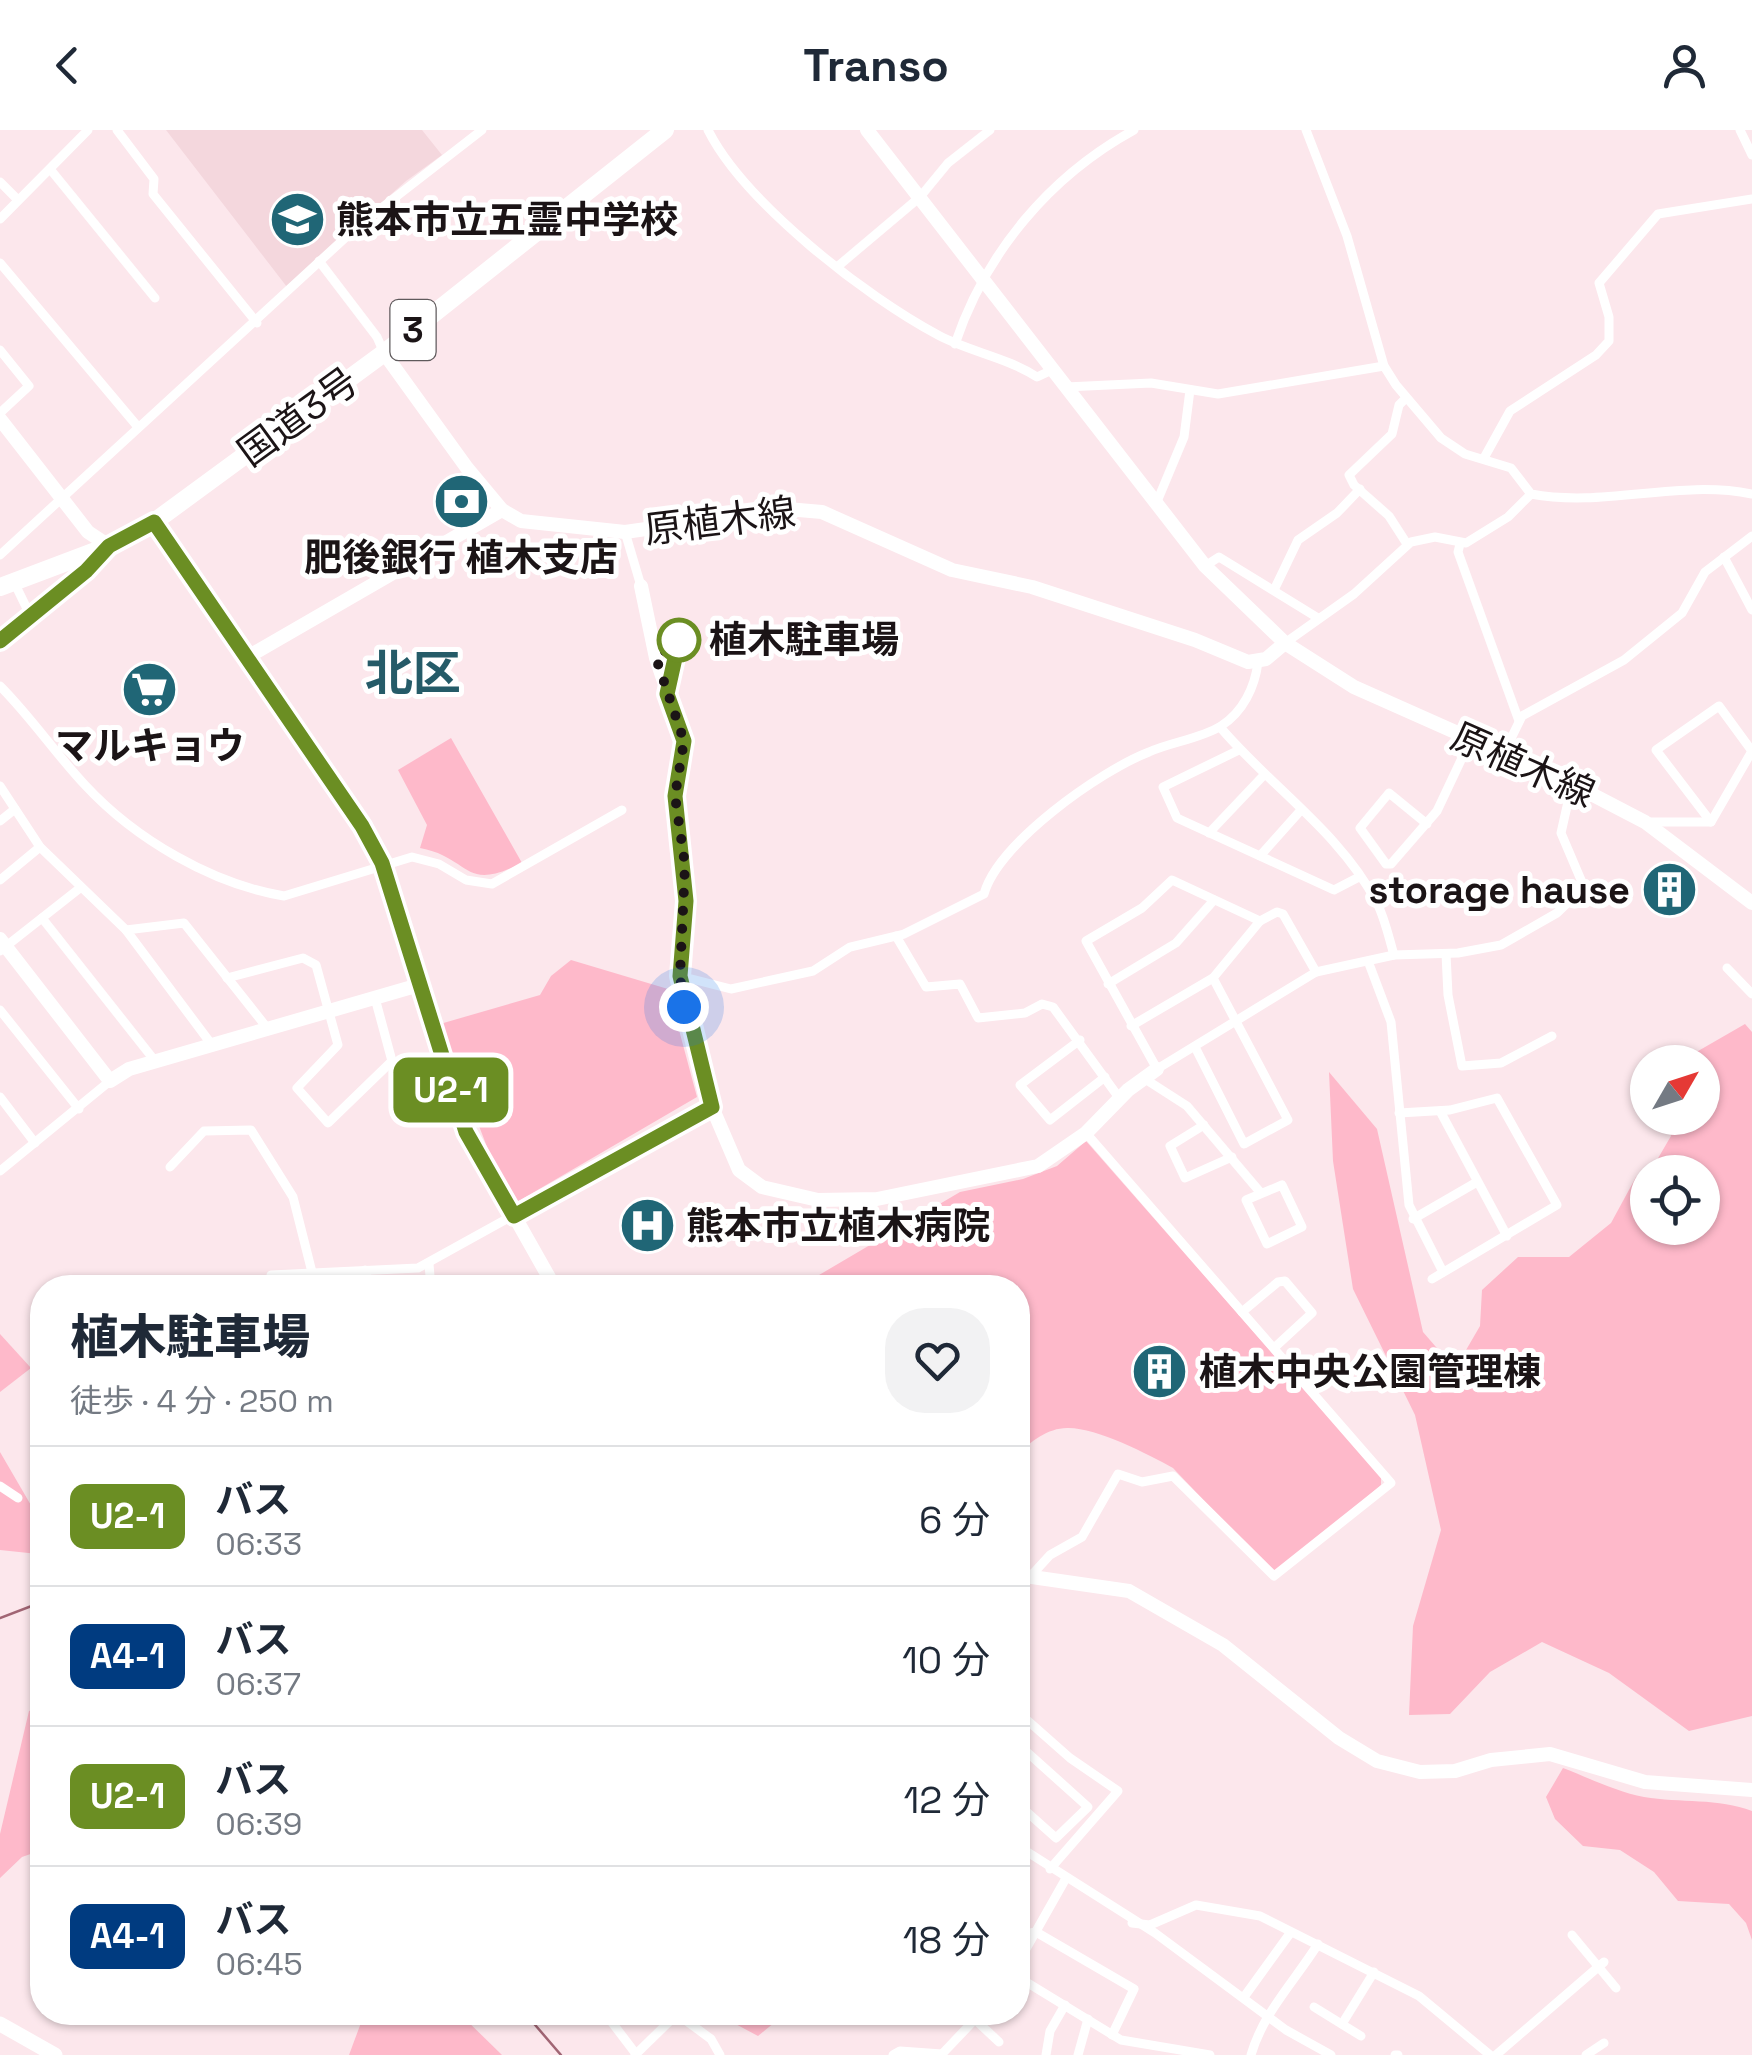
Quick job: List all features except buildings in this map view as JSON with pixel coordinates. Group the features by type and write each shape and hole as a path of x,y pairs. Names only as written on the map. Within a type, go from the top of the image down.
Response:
{"highway":[{"name":"国道3号","path":"7,584 109,546 154,522 384,353 666,130"}],"main road":[{"path":"0,640 31,618 109,546"},
{"path":"0,2024 56,2055"}],"street":[{"path":"0,219 88,130"},
{"path":"118,130 154,179 152,194 257,323"},
{"path":"0,554 257,323 319,261 409,184 482,130"},
{"path":"708,130 716,145 778,215 886,305 955,344 1017,364 1038,377 1052,370"},
{"name":"原植木線","path":"866,130 1205,566 1284,643 1354,687 1572,784 1646,822 1752,902"},
{"path":"837,266 920,198 948,163 990,130"},
{"path":"955,344 984,280 1036,203 1066,173 1134,130"},
{"path":"1306,130 1347,236 1384,366 1441,438 1465,454 1511,468 1531,494 1574,498 1700,486 1752,494"},
{"path":"1740,130 1752,155"},
{"path":"50,168 155,298"},
{"path":"0,182 18,200"},
{"path":"1484,458 1510,411 1596,356 1609,341 1608,317 1599,283 1645,226 1658,214 1752,199"},
{"path":"244,658 502,510 319,261"},
{"path":"0,262 138,427"},
{"path":"0,350 29,386 0,416 88,532 109,546"},
{"path":"1066,387 1151,383 1218,394 1384,366"},
{"path":"1156,504 1164,493 1184,436 1190,390"},
{"path":"1406,398 1399,405 1392,434 1350,472 1349,478 1389,516 1407,544"},
{"path":"1274,590 1298,540 1336,513 1360,489"},
{"path":"680,976 731,989 812,970 850,948 896,936 984,894 989,876 1056,809 1145,753 1220,727 1242,708 1258,662 1354,594 1407,544 1435,537 1460,544 1503,521 1531,494"},
{"name":"原植木線","path":"502,510 536,524 625,532 787,509 822,512 952,570 1032,587 1194,640 1248,662 1258,662"},
{"path":"154,522 362,826 382,863 466,1132 548,1275"},
{"path":"625,532 656,658 684,741 675,796 686,901 680,976 712,1107 739,1170 762,1187 818,1200 877,1199 1038,1166 1086,1133 1151,1074 1316,972 1394,956 1446,954 1502,945 1527,933 1584,887 1561,832 1572,784"},
{"path":"1503,755 1519,721 1537,705 1624,660 1682,613 1704,572 1752,536"},
{"path":"1460,544 1458,552 1519,721"},
{"path":"1205,566 1220,557 1318,618"},
{"path":"1724,557 1752,610"},
{"path":"7,584 31,618"},
{"path":"0,686 108,806 186,861 221,878 284,896 412,856 439,864 466,880 492,884 622,810"},
{"path":"1720,706 1752,751 1711,822 1656,750 1720,706"},
{"path":"1220,727 1359,877 1381,912 1394,956"},
{"path":"1427,824 1390,793 1360,828 1389,865 1427,824 1438,811 1470,741"},
{"path":"1240,750 1162,790 1177,818 1334,890 1359,877"},
{"path":"1209,833 1264,774"},
{"path":"0,786 40,847 126,930 212,1045"},
{"path":"0,821 15,809"},
{"path":"1260,856 1301,810"},
{"path":"1646,822 1711,822"},
{"path":"0,880 40,847"},
{"path":"1260,921 1169,881 1142,908 1088,939 1085,946 1131,1026 1151,1074 1204,1126 1260,1192"},
{"path":"80,888 2,946 110,1082"},
{"path":"1108,984 1176,944 1214,900"},
{"path":"1131,1026 1213,978 1260,921 1281,912 1316,972"},
{"path":"42,918 155,1062"},
{"path":"126,930 184,924 268,1029"},
{"path":"896,936 927,988 960,984 978,1018 1025,1013 1046,1003 1080,1040 1120,1099"},
{"path":"1446,954 1448,996 1462,1066 1501,1063 1552,1036"},
{"path":"227,978 308,958 316,965 338,1044 297,1088 328,1123 392,1061 375,998"},
{"path":"1368,961 1391,1022 1405,1188 1413,1219 1443,1272"},
{"path":"1727,968 1752,994"},
{"path":"1204,1126 1170,1146 1185,1178 1230,1155 1288,1117 1213,978"},
{"path":"0,1171 130,1068 419,985"},
{"path":"0,1010 78,1109"},
{"path":"1080,1040 1020,1084 1050,1120 1105,1077"},
{"path":"1195,1047 1244,1144"},
{"path":"0,1097 36,1143"},
{"path":"1399,1113 1440,1111 1498,1098 1556,1200 1555,1209 1432,1279"},
{"path":"271,1275 430,1264 712,1107"},
{"path":"1440,1111 1507,1236"},
{"path":"170,1167 204,1130 252,1130 293,1197 313,1275"},
{"path":"1030,1571 1082,1537 1118,1474 1142,1482 1173,1476 1274,1576 1391,1482 1086,1133"},
{"path":"1413,1219 1477,1182"},
{"path":"1282,1185 1302,1226 1264,1242 1246,1204 1260,1192 1282,1185"},
{"path":"430,1264 430,1275"},
{"path":"365,1270 366,1275"},
{"path":"1242,1312 1278,1282 1285,1281 1312,1313 1274,1348"},
{"path":"0,1486 18,1498"},
{"path":"1030,1577 1129,1591 1224,1645 1338,1738 1376,1761 1420,1772 1455,1771 1531,1753 1579,1760 1645,1782 1752,1790"},
{"path":"1030,1723 1070,1758 1118,1791 1050,1869"},
{"path":"1030,1755 1088,1806 1056,1838 1030,1815"},
{"path":"1030,1857 1132,1923 1155,1933 1266,2015 1331,2055"},
{"path":"1030,1942 1065,1880"},
{"path":"1132,1923 1150,1925 1196,1905 1260,1916 1419,1996 1493,2055 1600,1964"},
{"path":"1030,1933 1036,1932 1134,1989 1112,2035"},
{"path":"1244,1997 1291,1932"},
{"path":"1572,1936 1600,1964 1616,1988"},
{"path":"1251,2055 1266,2015 1286,1995 1318,1944"},
{"path":"1342,2024 1374,1972"},
{"path":"1030,1984 1112,2035 1210,2055"},
{"path":"1046,2055 1050,2031 1065,2005"},
{"path":"1314,2006 1361,2036"},
{"path":"1078,2055 1088,2019"},
{"path":"614,2025 635,2054 665,2025"},
{"path":"692,2025 711,2039 720,2055"},
{"path":"893,2055 900,2051 942,2054 967,2025"},
{"path":"984,2025 999,2042"},
{"path":"1586,2055 1604,2042"}],"shaded area":[{"name":"熊本市立五霊中学校","path":"166,130 422,130 442,155 406,181 287,287"},
{"path":"451,738 522,863 488,875 477,874 420,848 427,825 398,770"},
{"path":"571,960 668,989 697,1097 517,1202 492,1160 440,1024 540,995 551,976"},
{"path":"1745,1024 1752,1032 1752,1716 1689,1731 1609,1673 1542,1642 1490,1672 1450,1714 1409,1715 1413,1626 1441,1530 1415,1415 1353,1289 1333,1161 1329,1072 1377,1129 1423,1332 1455,1369 1480,1326 1482,1290 1518,1257 1569,1257 1611,1223 1630,1188 1630,1245 1720,1245 1720,1155 1660,1155 1671,1135 1720,1135 1720,1045 1709,1045"},
{"path":"1086,1141 1381,1477 1381,1485 1279,1571 1269,1569 1173,1468 1136,1449 1092,1432 1067,1428 1046,1433 1030,1444 1030,1275 819,1275 960,1192 1023,1179 1057,1166"},
{"path":"0,1334 30,1369 0,1392"},
{"path":"0,1452 30,1504 30,1553 0,1550"},
{"path":"29,1711 30,1854 0,1878 0,1834"},
{"path":"1563,1768 1634,1795 1726,1804 1752,1811 1752,1940 1746,1923 1729,1904 1678,1901 1654,1872 1620,1850 1583,1846 1555,1819 1546,1797"},
{"path":"360,2025 471,2025 502,2055 349,2055"},
{"path":"737,2025 771,2025 758,2036"}],"waterway":[{"path":"0,1618 30,1607"},
{"path":"535,2025 561,2055"}],"bus line":[{"name":"U2-1","path":"0,641 86,571 109,546 154,522 195,577 225,632 362,826 382,863 440,1060 466,1132 514,1216 712,1107 684,1007 680,976 686,901 675,796 684,741 667,694 679,640"}],"place":[{"name":"熊本市立五霊中学校","path":"297,220"},
{"name":"肥後銀行 植木支店","path":"461,501"},
{"name":"植木駐車場","path":"679,640"},
{"name":"マルキョウ","path":"150,689"},
{"name":"storage hause","path":"1669,890"},
{"name":"熊本市立植木病院","path":"647,1226"},
{"name":"植木中央公園管理棟","path":"1160,1372"}],"district":[{"name":"北区","path":"413,673"}],"route":[{"path":"679,640 656,658 684,741 675,796 685,865 680,976 684,1007"}]}
